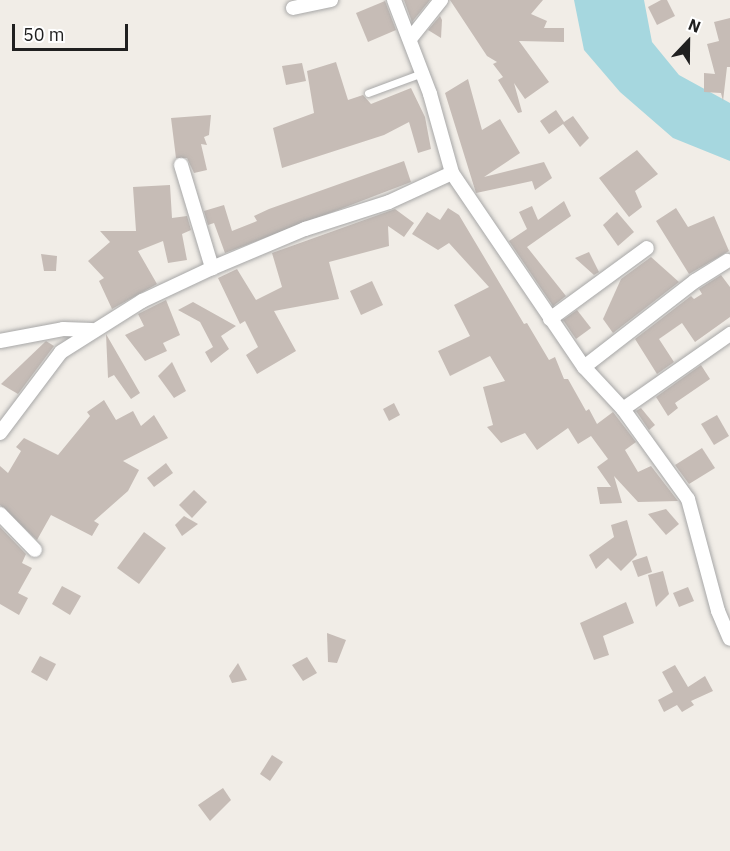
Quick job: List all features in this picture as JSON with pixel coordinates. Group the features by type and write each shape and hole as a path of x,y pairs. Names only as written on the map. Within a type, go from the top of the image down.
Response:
{"street":[{"path":"293,8 331,0"},
{"path":"394,0 423,73 452,173 584,367 623,409 688,499 718,611 730,639"},
{"path":"410,39 441,0"},
{"path":"181,165 212,268"},
{"path":"0,433 61,352 92,330 212,268 306,229 389,202 452,173"},
{"path":"550,319 647,248"},
{"path":"584,367 695,280 727,261"},
{"path":"0,341 63,329 92,330"},
{"path":"623,409 730,334"},
{"path":"0,514 35,550"}],"lane":[{"path":"368,93 423,73"}],"water":[{"path":"574,0 644,0 652,42 679,75 730,103 730,161 673,138 620,92 584,50"}],"building":[{"path":"404,0 430,0 412,22"},
{"path":"450,0 543,0 531,14 547,21 544,28 564,28 564,42 519,41 549,82 525,99 514,83 522,112 518,113 498,80 503,77 493,64 497,62 487,56"},
{"path":"661,0 667,0 675,16 657,25 648,7"},
{"path":"385,1 396,30 368,42 356,13"},
{"path":"440,16 442,20 441,38 428,30"},
{"path":"730,18 730,67 727,67 723,101 721,93 704,92 704,73 715,74 707,44 719,41 714,22"},
{"path":"336,62 348,100 363,95 371,104 411,88 425,117 431,149 418,153 409,122 384,135 282,168 273,128 314,113 307,71"},
{"path":"302,63 306,81 286,85 282,66"},
{"path":"468,79 482,130 500,119 520,153 484,177 544,162 552,178 535,190 532,181 476,193 445,93"},
{"path":"556,110 564,122 573,116 589,138 580,147 563,124 549,134 540,121"},
{"path":"211,115 209,135 204,137 207,145 201,144 207,170 194,173 187,158 176,158 171,118"},
{"path":"637,150 658,174 635,191 642,207 629,217 599,178"},
{"path":"404,161 411,182 225,253 214,223 208,225 204,211 224,205 232,231 257,221 254,216 269,209"},
{"path":"170,185 172,218 187,216 191,230 182,234 187,260 168,263 163,241 138,251 157,284 112,309 99,281 104,278 88,261 110,242 100,231 136,231 133,187"},
{"path":"564,201 571,216 527,247 566,296 553,306 509,241 527,229 519,212 532,206 538,220"},
{"path":"448,208 459,215 524,324 527,323 549,360 555,357 564,379 568,379 586,411 589,409 597,424 613,412 636,442 625,450 638,472 651,466 678,501 638,502 614,476 622,503 600,504 597,487 611,487 597,467 608,459 591,436 578,444 568,428 537,450 525,433 501,443 487,427 493,425 483,387 505,381 490,356 450,376 438,351 470,336 454,305 489,287 449,243 438,250 412,234 427,212 440,220"},
{"path":"676,208 688,227 714,216 729,251 689,274 656,221"},
{"path":"395,209 414,223 404,237 388,226 389,246 329,262 339,299 274,311 296,351 257,374 246,355 258,347 245,321 240,324 218,278 237,269 256,300 282,287 272,253"},
{"path":"617,212 634,232 618,246 603,225"},
{"path":"589,252 599,272 594,275 575,258"},
{"path":"41,254 57,256 56,271 44,271"},
{"path":"651,257 679,282 613,333 603,319 621,279"},
{"path":"721,275 730,287 730,317 695,342 682,323 659,339 674,362 657,374 635,339 691,296 694,299 702,294 699,289"},
{"path":"372,281 383,305 361,315 350,291"},
{"path":"166,300 180,335 163,343 167,351 145,361 125,335 144,326 138,314"},
{"path":"193,302 236,326 221,336 229,349 211,363 205,352 213,347 200,322 178,310"},
{"path":"577,310 591,328 576,339 563,320"},
{"path":"106,334 140,393 131,399 114,375 108,378"},
{"path":"46,341 54,346 18,394 1,384"},
{"path":"172,362 186,391 174,398 158,376"},
{"path":"701,365 710,379 675,403 678,408 668,416 656,397"},
{"path":"104,400 116,420 133,411 141,426 154,415 168,438 123,461 139,470 128,491 94,521 99,524 92,536 51,515 37,540 0,505 0,466 8,473 21,451 16,447 24,438 58,455 90,416 87,412"},
{"path":"394,403 400,415 389,421 383,409"},
{"path":"641,408 655,425 649,430 636,411"},
{"path":"717,415 729,436 714,445 701,424"},
{"path":"702,448 715,468 689,484 675,465"},
{"path":"166,463 173,473 154,487 147,478"},
{"path":"194,490 207,502 192,518 179,505"},
{"path":"666,509 679,524 666,535 648,514"},
{"path":"184,516 198,524 182,536 175,525"},
{"path":"627,520 637,555 621,571 608,558 596,569 589,555 614,537 611,525"},
{"path":"0,527 26,554 22,563 32,568 18,593 28,598 19,615 0,604"},
{"path":"144,532 166,548 139,584 117,568"},
{"path":"647,556 652,572 638,577 632,561"},
{"path":"663,571 669,594 656,607 648,575"},
{"path":"62,586 81,596 70,615 52,604"},
{"path":"688,587 694,601 679,607 673,593"},
{"path":"626,602 634,623 603,636 609,655 594,660 580,623"},
{"path":"327,633 346,640 337,663 328,662"},
{"path":"40,656 56,664 47,681 31,672"},
{"path":"307,657 317,673 303,681 292,665"},
{"path":"238,663 247,680 232,683 229,676"},
{"path":"675,665 688,687 705,676 713,691 691,701 694,705 682,712 677,705 664,712 658,700 673,692 662,672"},
{"path":"272,755 283,762 270,781 260,774"},
{"path":"223,788 231,800 210,821 198,805"}]}
